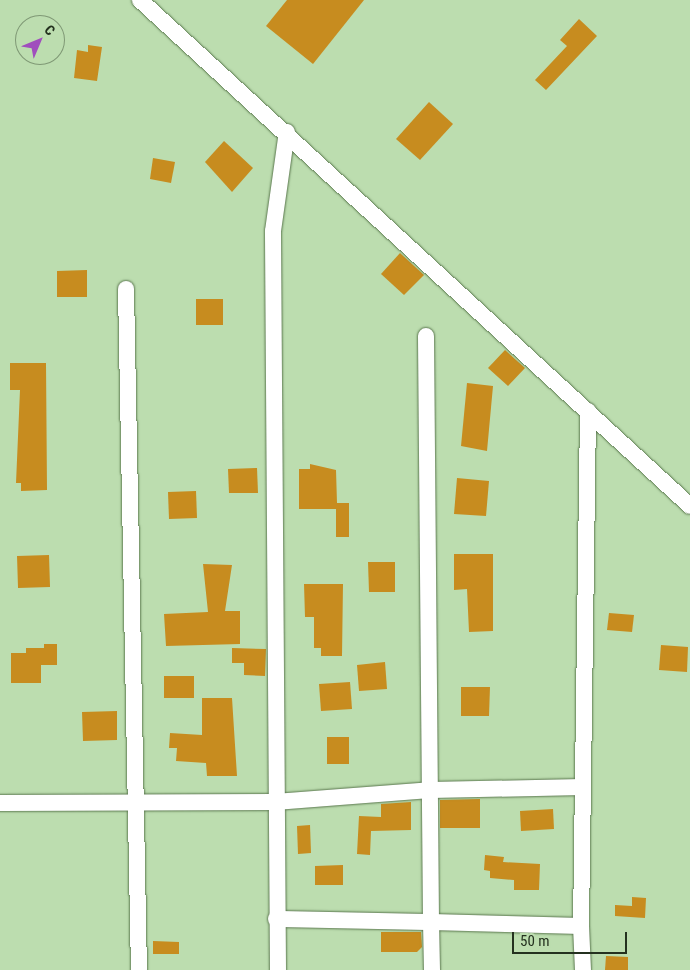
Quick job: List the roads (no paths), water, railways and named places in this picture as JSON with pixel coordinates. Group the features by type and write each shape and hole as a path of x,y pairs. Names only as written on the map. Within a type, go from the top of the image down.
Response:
{"street":[{"path":"140,0 287,132 690,506"},
{"path":"278,970 276,919 273,231 287,132"},
{"path":"126,288 139,970"},
{"path":"426,336 432,970"},
{"path":"583,970 581,926 588,412"},
{"path":"0,802 276,802 430,790 583,788"},
{"path":"276,919 581,926"}]}
